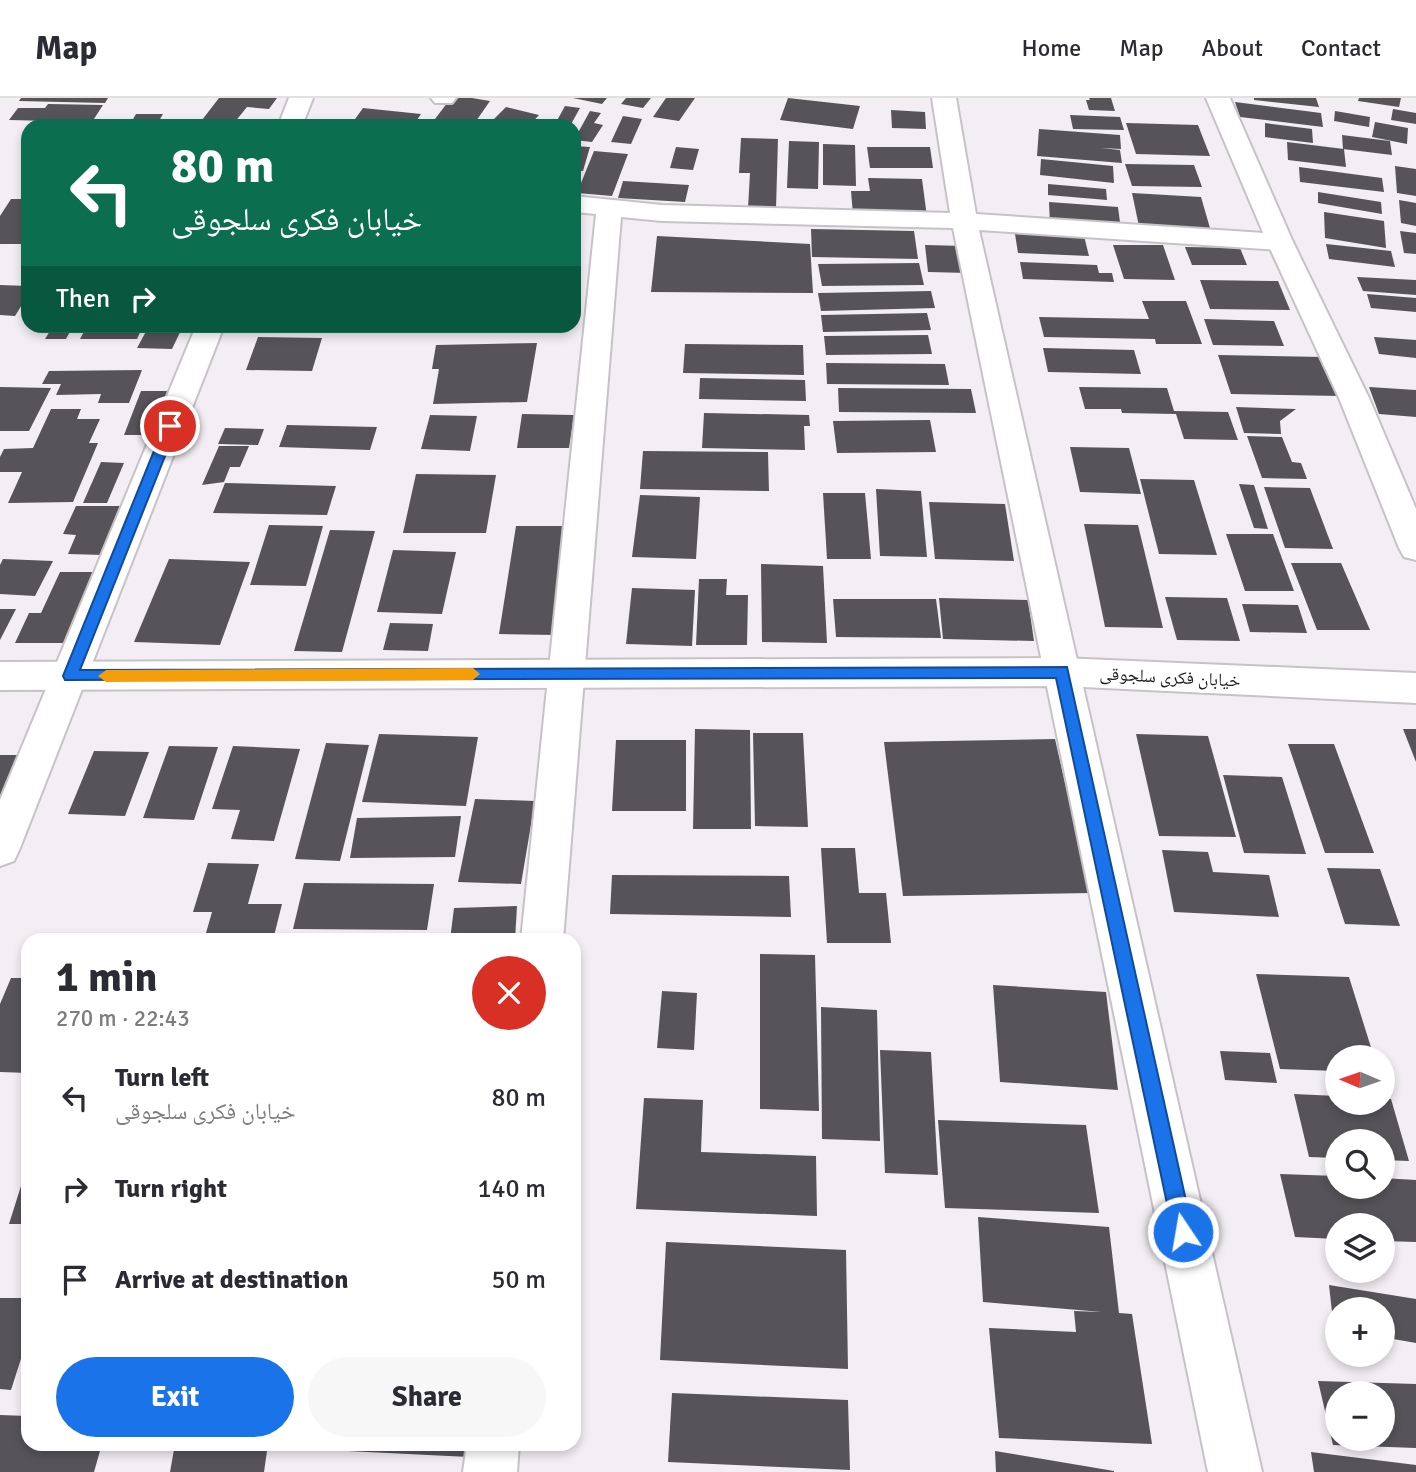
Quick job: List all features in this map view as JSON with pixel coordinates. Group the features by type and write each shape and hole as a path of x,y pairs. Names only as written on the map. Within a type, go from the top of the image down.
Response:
{"street":[{"path":"293,119 301,98"},
{"path":"944,98 964,220 1235,1472"},
{"path":"1218,98 1280,242 1354,398 1416,548"},
{"path":"581,205 662,213 964,220 1280,242"},
{"path":"543,933 609,208"},
{"path":"0,848 207,333"},
{"name":"خیابان فکری سلجوقی","path":"0,676 1062,672 1416,688"},
{"path":"490,1472 492,1451"}],"building":[{"path":"21,98 108,98 105,103 19,101"},
{"path":"219,98 277,98 269,109 247,107 237,119 203,119"},
{"path":"451,98 490,101 477,119 435,119"},
{"path":"573,98 607,98 602,104"},
{"path":"626,98 651,98 643,108 621,104"},
{"path":"666,98 695,98 679,121 653,117"},
{"path":"788,98 860,106 853,129 780,120"},
{"path":"1089,98 1111,98 1115,111 1089,110 1086,100 1090,100"},
{"path":"1316,98 1319,107 1254,100"},
{"path":"1359,98 1401,98 1399,107 1358,101"},
{"path":"1235,102 1321,113 1323,127 1240,117"},
{"path":"48,104 103,105 94,119 9,120 18,108 45,108"},
{"path":"565,106 580,108 574,119 558,119"},
{"path":"506,107 539,115 535,119 494,119"},
{"path":"363,108 421,114 418,119 355,119"},
{"path":"1393,109 1416,113 1416,124 1391,120"},
{"path":"891,110 925,112 926,129 892,128"},
{"path":"590,111 601,113 594,123 603,125 592,142 581,141 581,127"},
{"path":"1335,111 1370,117 1369,127 1334,121"},
{"path":"136,114 163,114 160,119 133,119"},
{"path":"1070,115 1120,117 1124,130 1073,129"},
{"path":"623,116 642,119 631,144 611,142"},
{"path":"1375,122 1408,128 1407,144 1372,137"},
{"path":"1126,123 1198,125 1210,156 1136,154"},
{"path":"1265,123 1312,129 1313,143 1265,137"},
{"path":"1039,129 1120,135 1121,149 1101,148 1120,150 1122,163 1037,156"},
{"path":"1342,135 1390,141 1392,155 1343,149"},
{"path":"741,138 778,139 776,209 748,208 750,173 739,173"},
{"path":"789,141 819,142 818,189 787,188"},
{"path":"1287,142 1344,149 1346,167 1288,160"},
{"path":"823,144 855,145 856,186 823,185"},
{"path":"581,146 590,147 583,171"},
{"path":"676,147 699,149 693,170 670,168"},
{"path":"867,147 930,147 933,168 870,168"},
{"path":"594,151 628,154 612,196 581,193 581,183"},
{"path":"1041,159 1113,166 1114,183 1040,175"},
{"path":"1125,164 1194,165 1202,187 1132,186"},
{"path":"1395,166 1416,169 1416,196 1397,193"},
{"path":"1299,167 1382,178 1384,192 1300,182"},
{"path":"868,178 922,179 927,217 853,215 851,191 870,191"},
{"path":"623,181 689,185 685,202 618,198"},
{"path":"1048,184 1106,189 1107,200 1048,195"},
{"path":"1318,192 1381,202 1382,214 1318,203"},
{"path":"1132,193 1201,197 1212,235 1140,231"},
{"path":"11,199 21,199 21,244 0,244 0,216"},
{"path":"1399,200 1416,203 1416,226 1401,223"},
{"path":"1049,202 1118,207 1121,230 1050,225"},
{"path":"1324,212 1384,221 1386,248 1325,238"},
{"path":"811,229 914,231 918,259 812,257"},
{"path":"1400,231 1416,233 1416,254 1404,253"},
{"path":"1015,234 1084,236 1089,256 1018,253"},
{"path":"657,236 810,244 813,293 651,292"},
{"path":"1326,244 1391,251 1395,267 1329,259"},
{"path":"925,245 965,246 968,273 928,272"},
{"path":"1113,245 1163,245 1175,280 1124,279"},
{"path":"1185,247 1240,248 1247,265 1192,265"},
{"path":"1020,262 1097,265 1099,273 1112,273 1114,282 1023,279"},
{"path":"919,263 924,285 822,286 818,264"},
{"path":"1357,277 1416,280 1416,295 1363,291"},
{"path":"1200,280 1278,281 1290,310 1210,309"},
{"path":"0,285 21,286 21,306 15,316 0,315"},
{"path":"931,291 935,308 821,311 818,293"},
{"path":"1367,294 1416,298 1416,312 1371,308"},
{"path":"1142,301 1186,301 1202,344 1156,344 1155,339 1044,337 1039,317 1149,319"},
{"path":"927,313 931,330 823,332 821,315"},
{"path":"1204,319 1274,321 1284,346 1213,345"},
{"path":"49,333 69,333 66,339 45,339"},
{"path":"83,333 140,333 137,339 80,339"},
{"path":"145,333 180,333 172,349 137,348"},
{"path":"928,335 932,354 826,355 824,336"},
{"path":"258,337 322,338 312,371 246,370"},
{"path":"1374,337 1416,340 1416,358 1379,354"},
{"path":"537,343 527,402 433,404 439,369 432,369 436,345"},
{"path":"685,344 803,345 804,375 683,373"},
{"path":"1043,348 1134,350 1141,374 1048,372"},
{"path":"1218,355 1324,357 1341,396 1231,394"},
{"path":"826,363 945,364 949,385 827,384"},
{"path":"142,370 129,403 98,403 101,394 56,395 61,384 42,384 49,371"},
{"path":"700,378 805,380 806,401 699,399"},
{"path":"0,387 51,388 29,431 0,431"},
{"path":"1079,387 1167,388 1174,411 1228,412 1238,440 1184,439 1176,414 1085,409"},
{"path":"1369,387 1416,390 1416,417 1379,414"},
{"path":"838,388 971,389 976,413 839,412"},
{"path":"141,391 172,391 156,435 124,435"},
{"path":"1236,407 1296,409 1280,421 1281,434 1244,433"},
{"path":"51,409 81,409 77,419 100,419 89,443 98,443 73,502 8,503 22,472 0,472 0,457 4,449 33,448"},
{"path":"704,413 809,415 810,426 804,426 805,450 702,448"},
{"path":"522,414 574,415 569,448 517,448"},
{"path":"430,415 477,416 470,451 421,449"},
{"path":"930,420 936,452 837,453 833,421"},
{"path":"287,425 377,427 370,450 279,447"},
{"path":"225,428 264,429 258,445 218,444"},
{"path":"1247,436 1282,437 1292,462 1301,463 1307,479 1262,478"},
{"path":"219,446 249,446 240,467 230,467 224,482 202,485"},
{"path":"1070,447 1129,448 1141,494 1080,492"},
{"path":"643,451 768,452 769,491 640,489"},
{"path":"101,462 124,463 107,503 83,503"},
{"path":"416,474 496,475 486,533 403,533"},
{"path":"1140,479 1194,480 1217,555 1159,554"},
{"path":"225,483 336,486 327,515 213,513"},
{"path":"1239,484 1254,485 1268,529 1254,528"},
{"path":"1264,487 1310,488 1333,549 1285,548"},
{"path":"876,489 921,491 927,557 880,556"},
{"path":"823,493 865,493 871,559 827,559"},
{"path":"640,495 700,497 696,559 632,557"},
{"path":"929,502 1005,504 1014,561 935,559"},
{"path":"76,506 125,506 104,555 68,554 76,535 63,534"},
{"path":"1084,524 1138,525 1163,628 1105,627"},
{"path":"269,525 323,526 306,586 250,585"},
{"path":"516,526 567,526 554,635 499,634"},
{"path":"330,530 375,531 342,652 294,651"},
{"path":"1226,534 1273,534 1294,591 1245,591"},
{"path":"393,550 456,552 442,614 377,612"},
{"path":"3,559 53,561 35,596 0,594 0,565"},
{"path":"169,559 250,562 220,645 134,642"},
{"path":"1291,563 1341,563 1370,630 1317,630"},
{"path":"761,564 823,566 827,643 762,642"},
{"path":"60,572 94,572 64,643 15,643 29,613 41,613"},
{"path":"699,579 727,579 726,595 748,595 747,645 696,645"},
{"path":"632,588 695,590 692,646 626,644"},
{"path":"1165,597 1227,598 1240,641 1177,640"},
{"path":"939,598 1028,600 1034,641 943,639"},
{"path":"833,599 936,599 941,638 836,637"},
{"path":"1242,604 1298,605 1307,633 1250,632"},
{"path":"0,609 16,609 0,640"},
{"path":"390,623 433,624 428,651 383,650"},
{"path":"695,729 750,730 751,829 693,829"},
{"path":"1403,729 1416,729 1416,762"},
{"path":"753,733 803,733 808,827 755,826"},
{"path":"379,734 478,737 466,806 362,802"},
{"path":"1136,734 1208,736 1236,837 1159,836"},
{"path":"1055,739 1090,893 903,896 884,742"},
{"path":"616,740 686,740 686,811 612,811"},
{"path":"326,743 369,745 340,861 295,859"},
{"path":"1288,744 1334,744 1374,853 1325,853"},
{"path":"169,746 218,747 194,820 143,818"},
{"path":"233,746 300,749 274,841 231,839 240,810 212,809"},
{"path":"94,751 149,752 125,816 68,814"},
{"path":"0,755 23,755 6,795 0,795"},
{"path":"1223,775 1282,777 1306,854 1244,853"},
{"path":"475,799 535,801 521,884 458,882"},
{"path":"461,816 455,857 350,858 357,818"},
{"path":"821,848 855,848 859,893 886,893 891,943 827,943"},
{"path":"1162,850 1208,852 1213,872 1269,875 1279,917 1174,912"},
{"path":"208,863 259,864 248,904 282,904 275,933 206,933 212,912 193,912"},
{"path":"1327,868 1380,869 1400,926 1345,924"},
{"path":"612,875 789,876 791,917 610,914"},
{"path":"304,883 434,884 427,930 293,929"},
{"path":"517,906 515,933 451,933 454,908"},
{"path":"760,954 815,955 819,1111 760,1109"},
{"path":"1256,974 1349,977 1370,1045 1325,1045 1325,1071 1280,1069"},
{"path":"11,978 21,978 21,1073 0,1072 0,1004"},
{"path":"993,985 1106,992 1118,1090 1000,1082"},
{"path":"662,991 697,993 694,1050 657,1048"},
{"path":"821,1007 877,1010 880,1141 822,1139"},
{"path":"880,1050 931,1052 938,1175 885,1173"},
{"path":"1220,1051 1270,1053 1277,1083 1225,1080"},
{"path":"1294,1094 1325,1095 1325,1115 1395,1115 1395,1113 1409,1161 1395,1160 1395,1129 1325,1129 1325,1158 1309,1157"},
{"path":"644,1098 703,1100 701,1152 816,1156 817,1216 636,1209"},
{"path":"938,1120 1086,1125 1099,1213 945,1208"},
{"path":"1280,1174 1325,1176 1325,1199 1395,1199 1395,1179 1416,1180 1416,1242 1395,1241 1395,1213 1325,1213 1325,1238 1295,1237"},
{"path":"21,1186 21,1224 9,1224"},
{"path":"978,1217 1109,1227 1119,1313 1132,1314 1152,1444 999,1438 989,1328 1076,1332 1074,1311 1102,1312 983,1302"},
{"path":"666,1242 846,1250 848,1369 660,1360"},
{"path":"1329,1285 1416,1299 1416,1343 1395,1339 1395,1297 1330,1297"},
{"path":"0,1298 21,1298 21,1359 11,1390 0,1389"},
{"path":"1318,1381 1325,1381 1325,1411"},
{"path":"1395,1383 1416,1384 1416,1448 1395,1447"},
{"path":"672,1393 848,1400 850,1470 668,1462"},
{"path":"0,1415 21,1416 21,1451 100,1451 94,1472 0,1472"},
{"path":"174,1451 267,1451 264,1472 170,1472"},
{"path":"347,1451 470,1451 469,1457"},
{"path":"995,1451 1114,1471 1114,1472 996,1472"},
{"path":"1311,1452 1416,1465 1416,1472 1314,1472"}],"slow traffic":[{"path":"106,676 473,674"}],"route":[{"path":"170,426 71,676 1062,672 1183,1232"}]}
